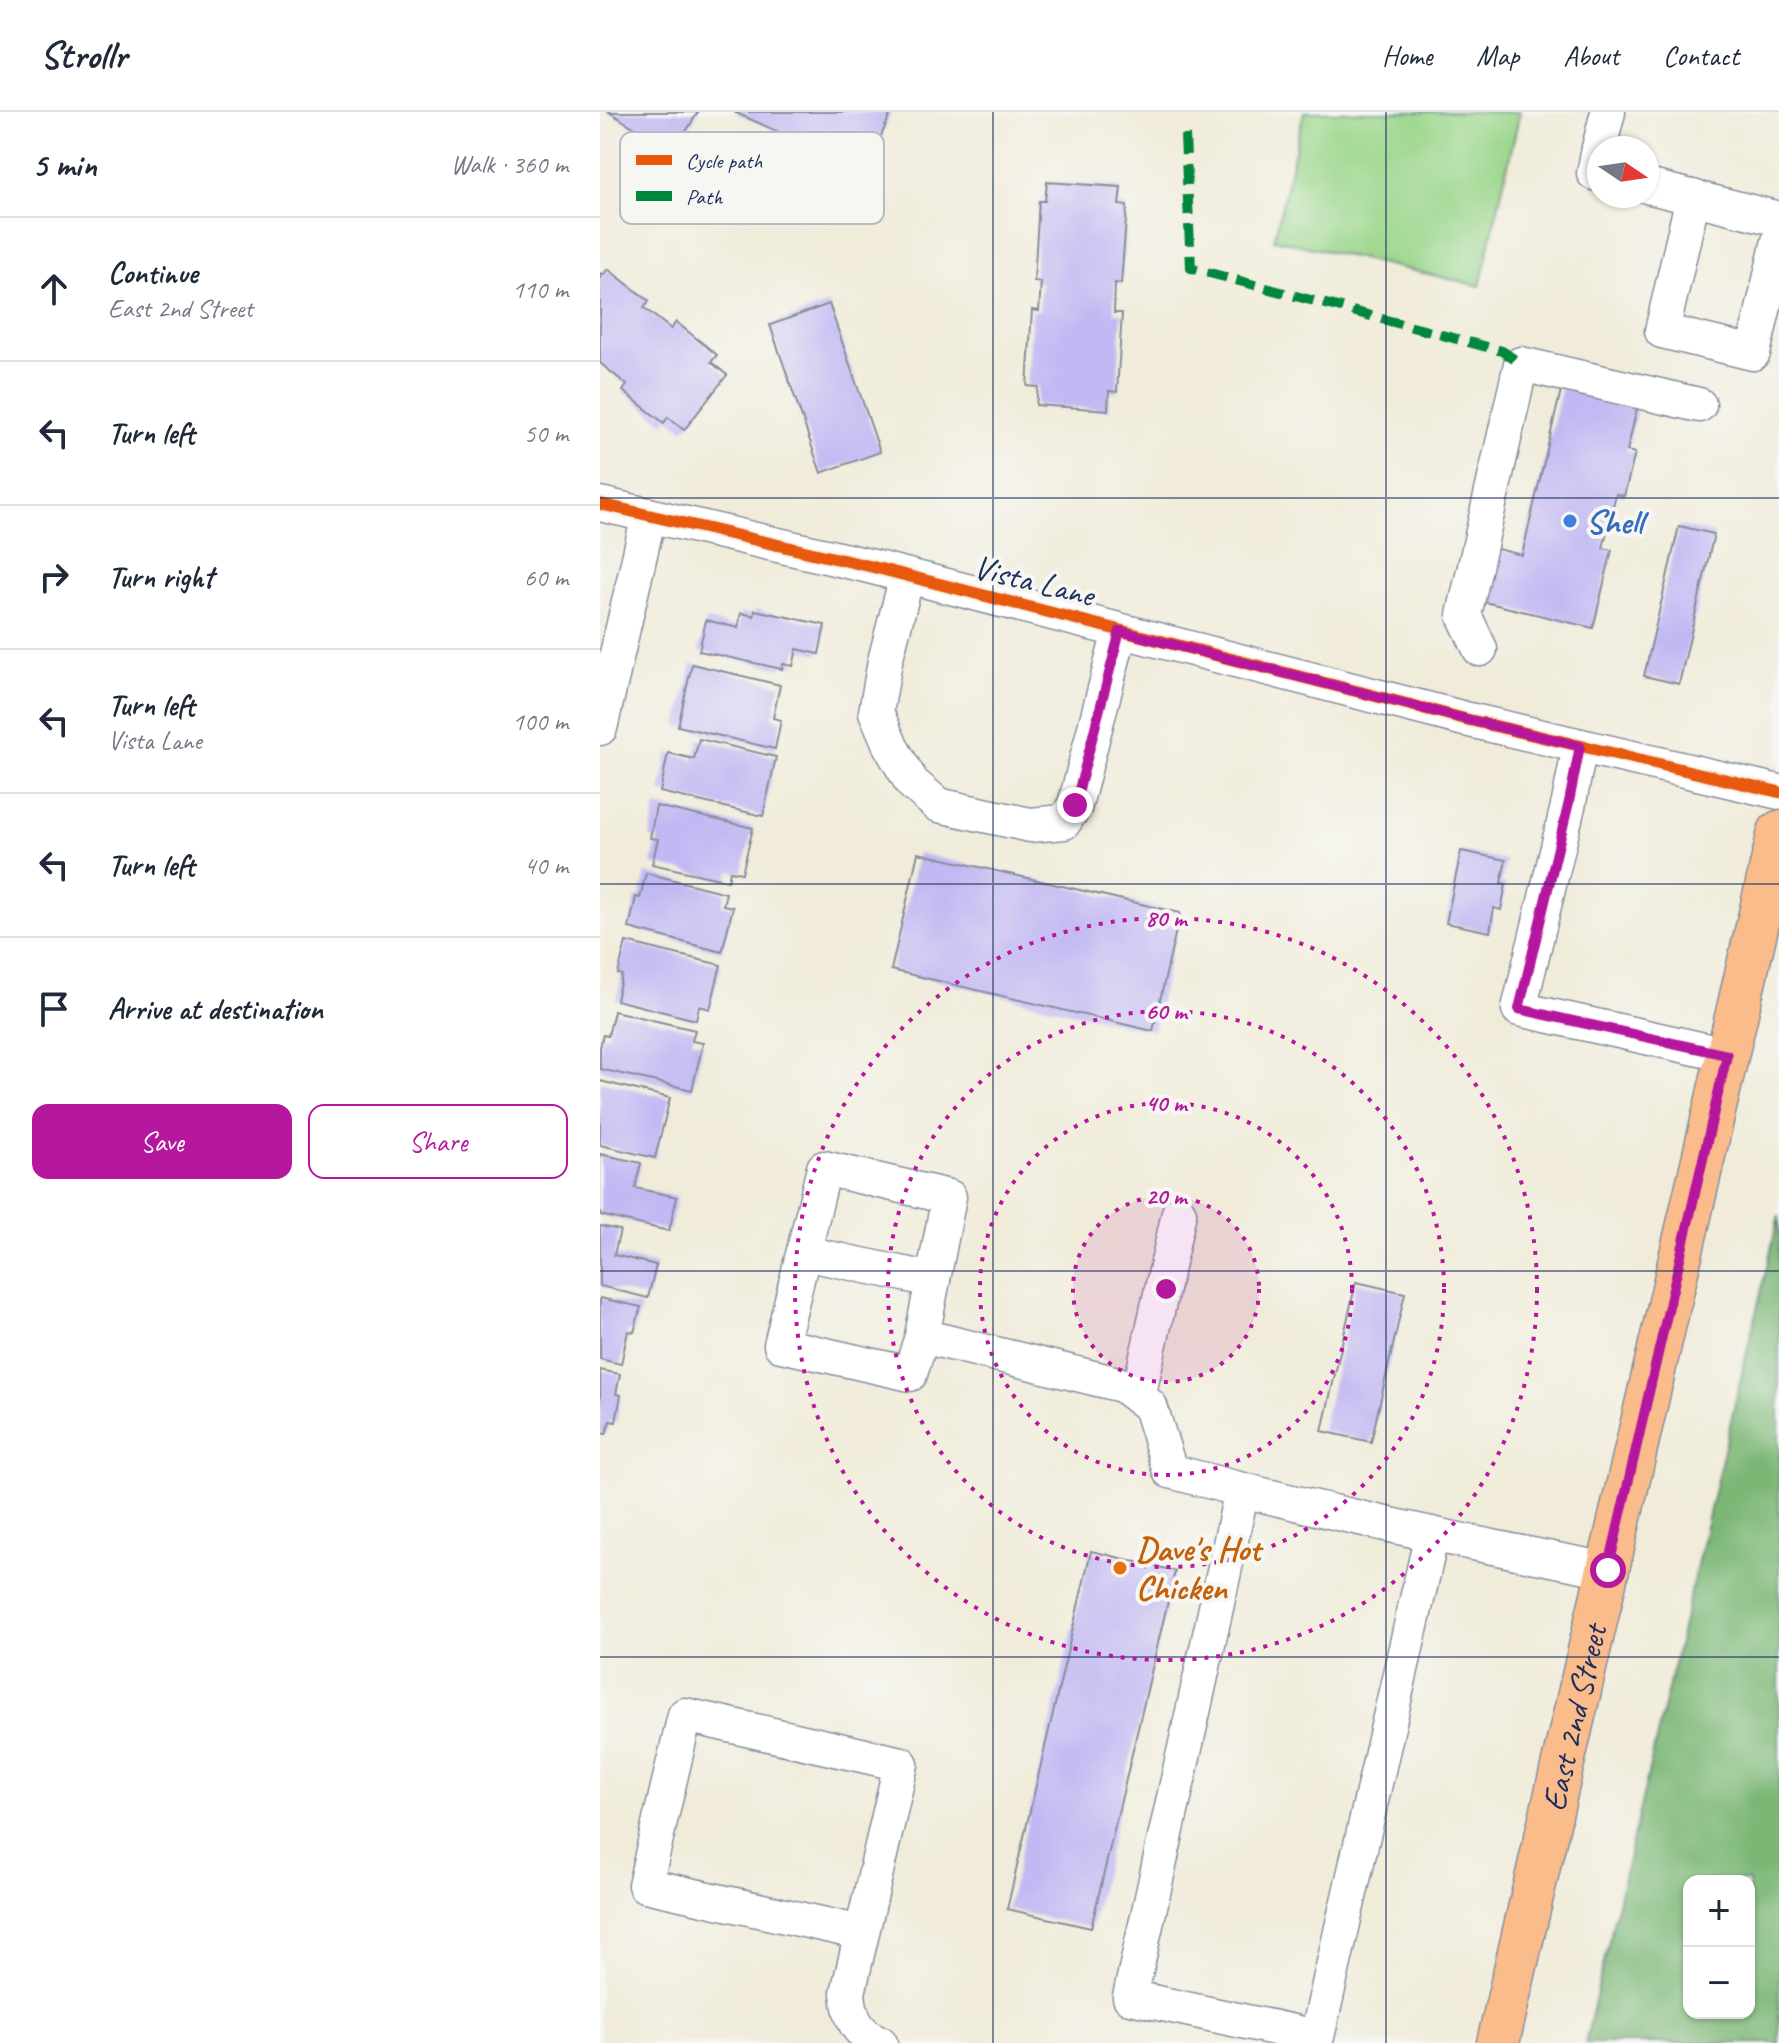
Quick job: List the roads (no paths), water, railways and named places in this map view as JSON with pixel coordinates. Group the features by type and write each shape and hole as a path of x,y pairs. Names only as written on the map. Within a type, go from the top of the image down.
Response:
{"main road":[{"name":"East 2nd Street","path":"1498,2043 1779,832"}],"street":[{"path":"1602,136 1608,112"},
{"path":"1659,189 1779,219"},
{"path":"1693,197 1662,331 1753,353 1779,241"},
{"path":"1480,649 1464,615 1521,364 1699,405"},
{"name":"Vista Lane","path":"600,504 907,576 1465,719 1779,792"},
{"path":"600,728 649,515"},
{"path":"907,576 885,661 876,712 891,747 912,783 938,805 1030,825 1064,822 1075,805 1120,631"},
{"path":"1580,746 1519,1009 1727,1055"},
{"path":"824,1168 949,1197 922,1336 910,1374 781,1345 804,1253 824,1168"},
{"path":"1138,1397 1179,1213"},
{"path":"804,1253 933,1280"},
{"path":"922,1336 1122,1385 1150,1406 1170,1471 1432,1534 1608,1570"},
{"path":"1242,1490 1130,1997 1317,2037 1432,1534"},
{"path":"862,1933 645,1885 685,1715 901,1764 862,1933 848,1993 850,2017 870,2039 880,2043"}],"place":[{"name":"Shell","path":"1570,521"},
{"name":"Dave's Hot Chicken","path":"1120,1568"}]}
